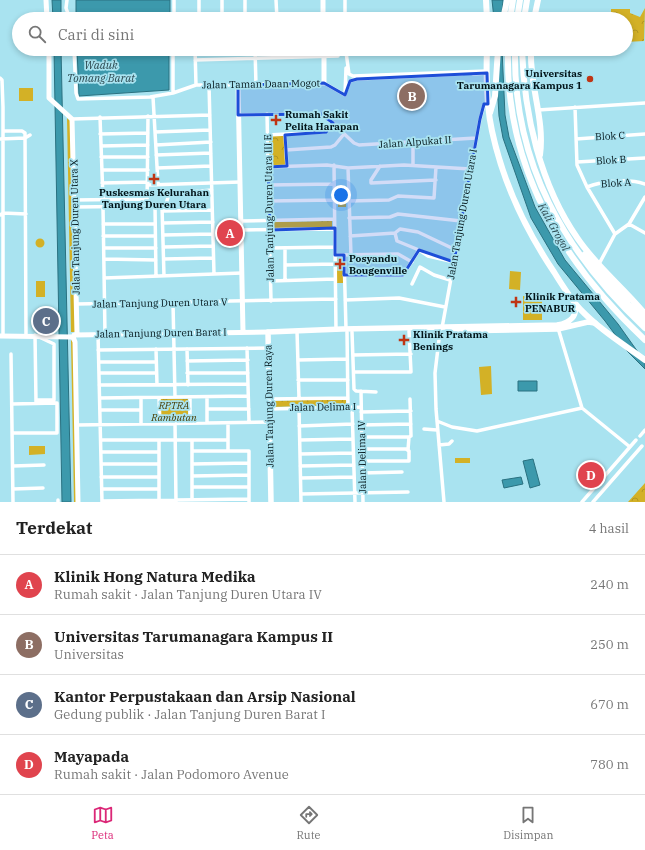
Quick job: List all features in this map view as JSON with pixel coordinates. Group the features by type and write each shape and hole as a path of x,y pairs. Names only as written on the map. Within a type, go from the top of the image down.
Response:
{"highway":[{"path":"486,0 487,12"},
{"path":"504,12 507,0"},
{"path":"511,12 513,0"},
{"path":"519,12 520,0"},
{"path":"525,12 527,0"},
{"path":"535,12 538,0"},
{"path":"486,56 488,104 490,115 499,156 517,207 537,245 573,300 598,325 645,360"},
{"path":"490,115 495,92 498,56"},
{"path":"509,56 522,155 546,216 558,238 587,278 645,340"},
{"path":"515,56 515,102 528,154 556,219 584,261 645,328"},
{"path":"523,56 526,97 534,139 554,197 579,240 598,264 645,314"},
{"path":"531,56 531,73 541,135 539,156"},
{"path":"579,240 582,249 591,262 645,321"}],"main road":[{"name":"Jalan Tanjung Duren Raya","path":"557,327 567,322 574,316 576,310 573,300"},
{"name":"Jalan Tanjung Duren Raya","path":"348,331 557,327 588,322 598,325"},
{"name":"Jalan Tanjung Duren Raya","path":"270,502 268,332 337,330 409,331 441,329"}],"street":[{"path":"46,0 47,12"},
{"path":"67,0 66,8 67,12"},
{"path":"174,0 174,12"},
{"path":"199,0 199,12"},
{"path":"222,0 222,12"},
{"path":"245,0 245,12"},
{"path":"276,0 277,12"},
{"path":"323,0 323,12"},
{"path":"345,0 345,12"},
{"path":"48,56 49,98 72,118 210,115"},
{"name":"Jalan Taman Daan Mogot","path":"74,56 76,93 78,99 153,97 173,93 196,85 324,83 346,92"},
{"path":"173,56 173,93"},
{"path":"195,56 196,85"},
{"path":"324,56 324,83"},
{"path":"195,60 338,56"},
{"path":"346,56 346,92"},
{"path":"347,56 349,74 351,76 487,72"},
{"path":"256,58 256,85"},
{"path":"346,92 350,81 357,79 432,74"},
{"path":"0,78 3,131 1,138 3,205 1,242 3,283 1,336"},
{"path":"209,85 214,274"},
{"path":"238,85 243,332"},
{"path":"153,97 158,184"},
{"path":"538,110 645,103"},
{"name":"Jalan Tanjung Duren Utara I","path":"444,502 437,430 434,374 476,138 484,105 488,104"},
{"path":"575,107 577,162 587,187 615,234"},
{"name":"Jalan Tanjung Duren Utara III E","path":"267,114 271,301"},
{"path":"238,115 320,114 333,123 344,134 335,145 330,147 286,150"},
{"path":"147,206 148,116"},
{"path":"100,117 103,199"},
{"name":"Jalan Tanjung Duren Utara X","path":"72,118 77,304 75,335"},
{"path":"268,135 326,132 333,123"},
{"path":"155,132 210,130"},
{"path":"3,131 22,131 25,133 26,335"},
{"path":"100,134 148,133"},
{"name":"Jalan Alpukat II","path":"344,134 354,144 363,146 476,138"},
{"name":"Blok C","path":"576,138 645,134"},
{"path":"285,135 287,166"},
{"path":"1,138 25,138 30,136"},
{"path":"156,145 211,142"},
{"path":"413,142 413,165"},
{"path":"101,146 148,145"},
{"path":"156,155 211,154"},
{"path":"101,157 148,157"},
{"name":"Blok B","path":"577,162 645,158"},
{"path":"268,167 334,165 348,168 413,165 470,169"},
{"path":"334,165 337,330"},
{"path":"157,168 211,166"},
{"path":"380,166 371,180 372,183 436,180"},
{"path":"349,201 390,200 398,196 432,198 434,197 436,166"},
{"path":"348,168 351,255"},
{"path":"102,170 148,170"},
{"name":"Blok A","path":"587,187 605,183 626,181 645,184"},
{"path":"102,183 158,184 240,182"},
{"path":"269,185 334,184"},
{"path":"75,207 162,206 166,204 169,194 212,190"},
{"path":"598,264 615,234 629,224 645,197"},
{"path":"75,200 147,199"},
{"path":"0,200 3,205"},
{"path":"269,201 334,200"},
{"path":"155,206 156,276"},
{"path":"162,206 164,276"},
{"path":"103,207 105,334"},
{"path":"163,211 212,210"},
{"path":"2,214 26,214"},
{"path":"349,218 390,217 398,214 461,220"},
{"path":"241,221 334,219"},
{"path":"163,223 213,222"},
{"path":"103,224 155,224"},
{"path":"629,224 645,233"},
{"path":"241,230 335,228"},
{"path":"350,236 395,233 399,230 416,232 456,250"},
{"path":"395,233 397,241 419,250 428,256 454,262"},
{"path":"163,235 213,234"},
{"path":"104,236 156,236"},
{"path":"164,247 213,246"},
{"path":"270,248 335,247"},
{"path":"104,248 156,248"},
{"path":"285,248 285,280"},
{"path":"344,275 403,275 419,250"},
{"path":"335,255 400,254 412,262"},
{"path":"344,255 345,300 348,331 353,355 355,390 376,392"},
{"path":"164,259 213,258"},
{"path":"104,260 156,260"},
{"path":"285,265 335,264"},
{"path":"412,284 420,267 434,276 450,280"},
{"path":"104,278 242,273"},
{"path":"0,278 3,283"},
{"path":"271,281 335,279"},
{"path":"345,300 399,298 445,307"},
{"name":"Jalan Tanjung Duren Utara V","path":"77,304 336,299"},
{"path":"173,303 175,397"},
{"path":"557,327 582,408 630,447"},
{"path":"297,331 299,398"},
{"name":"Jalan Delima IV","path":"348,331 348,398 352,424 355,502"},
{"path":"354,372 410,372 411,354 409,331"},
{"name":"Jalan Tanjung Duren Barat I","path":"1,336 268,332"},
{"path":"98,334 102,502 159,500 249,500 248,451 192,451"},
{"path":"12,404 36,402 54,400 54,344 36,335 36,402"},
{"path":"75,335 78,502"},
{"path":"247,348 249,422"},
{"path":"98,350 268,348"},
{"path":"156,349 157,385"},
{"path":"188,349 188,385"},
{"path":"11,354 13,502"},
{"path":"353,355 411,354"},
{"path":"298,360 347,359"},
{"path":"187,361 248,360"},
{"path":"99,362 156,362"},
{"path":"187,373 248,372"},
{"path":"99,374 156,373"},
{"path":"298,380 348,380"},
{"path":"99,386 248,384"},
{"name":"Jalan Delima I","path":"269,409 361,407 361,391"},
{"path":"100,398 248,396"},
{"path":"190,397 190,423"},
{"path":"207,397 207,423"},
{"path":"141,398 141,424"},
{"path":"159,398 160,424"},
{"path":"269,399 348,398"},
{"path":"362,460 409,460 409,437 411,436 410,399"},
{"path":"13,434 57,432 57,403 36,402"},
{"name":"Jalan Delima IV","path":"361,407 363,502"},
{"path":"299,408 301,502"},
{"path":"437,421 452,427 477,431 582,408"},
{"path":"207,409 248,409"},
{"path":"100,410 141,410"},
{"name":"Jalan Delima IV","path":"361,412 410,411"},
{"path":"77,425 269,422"},
{"path":"228,423 228,451"},
{"path":"175,424 176,501"},
{"path":"299,426 352,424"},
{"path":"361,425 411,424"},
{"path":"424,429 437,430"},
{"path":"640,436 645,430"},
{"path":"362,437 409,437"},
{"path":"300,440 353,439"},
{"path":"101,440 228,440"},
{"path":"159,500 160,440"},
{"path":"192,440 192,500"},
{"path":"582,502 636,440"},
{"path":"439,445 449,444 452,441"},
{"path":"593,502 642,446"},
{"path":"362,449 408,450"},
{"path":"101,452 159,452"},
{"path":"300,454 353,453"},
{"path":"192,464 249,463"},
{"path":"101,464 159,464"},
{"path":"13,466 44,465"},
{"path":"300,466 354,465"},
{"path":"362,473 402,472"},
{"path":"192,476 249,475"},
{"path":"102,477 159,477"},
{"path":"301,478 354,477"},
{"path":"192,487 249,487"},
{"path":"13,489 43,488"},
{"path":"102,489 159,489"},
{"path":"301,494 408,492"}],"highlighted area":[{"path":"487,73 488,104 484,104 480,119 454,262 419,250 403,275 344,275 344,255 335,255 335,228 270,230 268,167 287,166 285,135 326,132 333,123 321,114 238,115 238,85 324,83 345,95 350,81 357,79"}],"green space":[{"path":"645,8 644,41 633,42 633,14 640,17"},
{"path":"611,9 630,9 630,12 611,12"},
{"path":"19,88 33,88 33,101 19,101"},
{"path":"67,118 71,122 76,332 71,332"},
{"path":"269,136 284,136 285,165 269,165"},
{"path":"338,193 346,193 346,207 338,207"},
{"path":"332,221 332,227 274,228 273,222"},
{"path":"40,238 45,243 40,248 35,243"},
{"path":"337,258 345,258 345,283 337,283"},
{"path":"510,271 521,272 520,290 509,289"},
{"path":"36,281 45,281 45,297 36,297"},
{"path":"523,296 542,297 542,320 523,320"},
{"path":"71,340 74,342 77,502 74,502"},
{"path":"491,366 492,394 481,395 479,367"},
{"name":"RPTRA Rambutan","path":"160,399 188,399 188,422 160,422"},
{"path":"346,399 346,405 270,407 270,401"},
{"path":"29,446 45,446 45,454 29,455"},
{"path":"455,458 470,458 470,463 455,463"},
{"path":"645,483 645,502 628,502"}],"water":[{"path":"52,0 61,0 61,12 53,12"},
{"path":"76,0 170,0 170,12 76,12"},
{"path":"492,0 503,0 502,12 493,12"},
{"path":"54,56 61,56 71,502 62,502"},
{"name":"Waduk Tomang Barat","path":"77,56 169,56 169,90 79,96"},
{"path":"495,56 502,56 505,115 509,137 535,207 565,260 618,324 645,362 645,369 628,352 605,321 558,264 531,218 503,138 499,116"},
{"path":"518,381 537,381 537,391 518,391"},
{"path":"533,459 540,485 530,488 523,461"},
{"path":"521,477 523,484 504,488 502,480"}],"place":[{"name":"Universitas Tarumanagara Kampus 1","path":"590,79"},
{"name":"Universitas Tarumanagara Kampus II","path":"412,96"},
{"name":"Rumah Sakit Pelita Harapan","path":"276,120"},
{"name":"Puskesmas Kelurahan Tanjung Duren Utara","path":"154,179"},
{"name":"Klinik Hong Natura Medika","path":"230,233"},
{"name":"Posyandu Bougenville","path":"340,264"},
{"name":"Klinik Pratama PENABUR","path":"516,302"},
{"name":"Kantor Perpustakaan dan Arsip Nasional","path":"46,321"},
{"name":"Klinik Pratama Benings","path":"404,340"},
{"name":"Mayapada","path":"591,475"}],"water label":[{"name":"Kali Grogol","path":"554,227"}]}
